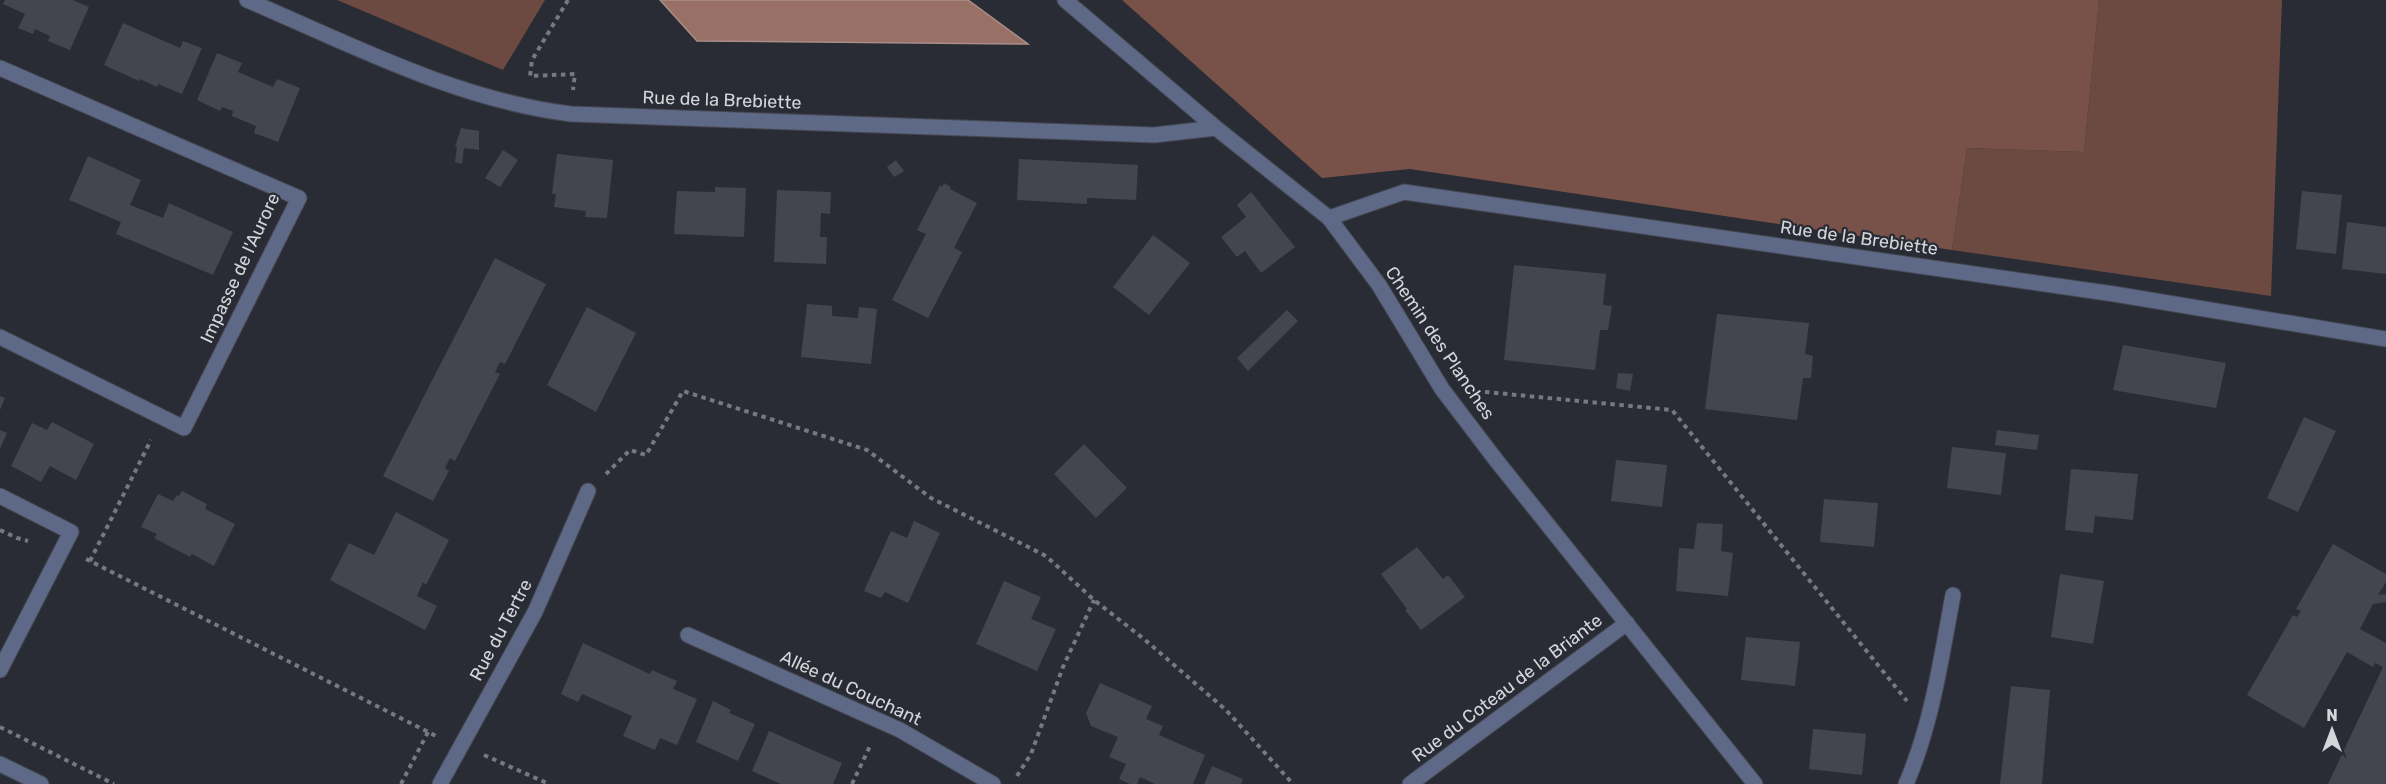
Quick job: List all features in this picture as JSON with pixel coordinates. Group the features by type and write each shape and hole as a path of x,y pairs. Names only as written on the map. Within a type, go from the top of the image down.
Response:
{"street":[{"name":"Rue de la Brebiette","path":"247,0 438,82 534,110 571,114 1154,135 1216,128"},
{"name":"Chemin des Planches","path":"1065,0 1216,128 1329,218 1379,285 1442,389 1755,784"},
{"name":"Impasse de l'Aurore","path":"0,68 299,198 184,428 0,337"},
{"name":"Rue de la Brebiette","path":"1329,218 1404,192 2114,294 2386,339"},
{"name":"Rue du Tertre","path":"440,784 535,612 588,491"},
{"path":"0,496 71,532 0,670"},
{"path":"1906,784 1919,755 1953,595"},
{"name":"Rue du Coteau de la Briante","path":"1410,784 1627,623"},
{"name":"Allée du Couchant","path":"688,635 900,730 993,784"},
{"path":"0,764 41,784"}],"path":[{"path":"568,0 532,60 530,76 575,74 571,114"},
{"path":"1442,389 1498,392 1672,410 1926,725"},
{"path":"588,491 630,450 646,455 683,391 867,450 931,498 1046,556 1094,600 1144,639 1226,710 1293,784"},
{"path":"90,561 162,418"},
{"path":"0,530 17,538 63,548 459,748 483,755 549,784"},
{"path":"1012,784 1031,754 1063,667 1094,600"},
{"path":"852,784 881,722"},
{"path":"0,727 114,784"},
{"path":"401,784 428,732"}],"shaded area":[{"path":"337,0 545,0 503,70"},
{"path":"660,0 968,0 1028,44 697,41"},
{"path":"1122,0 2099,0 2084,152 1967,148 1952,250 1410,169 1322,178"},
{"path":"2099,0 2282,0 2271,296 1952,250 1967,148 2084,152"}],"building":[{"path":"5,0 73,0 89,7 70,50 48,41 50,36 35,29 33,34 18,28 25,14 3,4"},
{"path":"123,23 180,48 183,41 202,48 182,94 158,84 157,87 140,79 139,81 104,65"},
{"path":"217,53 242,63 238,72 273,87 277,79 300,88 278,142 254,133 256,126 232,116 233,111 222,107 220,111 197,100"},
{"path":"461,128 479,131 479,150 464,148 462,164 455,162 457,147 455,147"},
{"path":"503,150 518,160 500,187 485,178"},
{"path":"557,154 613,160 607,218 585,217 586,211 554,207 556,194 552,194"},
{"path":"88,156 141,180 130,205 163,218 169,203 233,232 213,275 116,234 121,222 69,200"},
{"path":"1019,159 1138,165 1136,200 1087,198 1087,204 1017,200"},
{"path":"896,160 904,171 894,177 887,167"},
{"path":"944,183 951,187 950,189 977,203 954,248 962,252 928,318 892,300 926,234 917,230 940,185 942,187"},
{"path":"715,187 746,188 744,237 674,234 677,191 715,192"},
{"path":"777,190 831,192 830,214 821,213 820,237 827,237 826,264 774,262"},
{"path":"2302,191 2342,195 2336,254 2296,249"},
{"path":"1251,192 1295,247 1261,273 1245,251 1237,257 1221,237 1246,217 1237,205"},
{"path":"2347,222 2386,227 2386,274 2342,269"},
{"path":"1153,235 1190,263 1149,315 1113,287"},
{"path":"495,258 546,284 505,364 500,362 495,372 500,374 455,461 450,458 445,468 449,471 433,501 383,476"},
{"path":"1514,265 1606,274 1603,305 1612,306 1608,330 1600,330 1595,370 1504,360"},
{"path":"807,304 832,306 832,316 858,318 859,307 877,309 871,364 801,357"},
{"path":"587,307 636,333 596,412 547,385"},
{"path":"1287,310 1298,321 1248,371 1237,358"},
{"path":"1717,314 1809,323 1805,354 1813,356 1811,378 1803,378 1797,420 1705,409"},
{"path":"2123,345 2226,363 2216,408 2113,390"},
{"path":"1618,373 1633,374 1630,391 1616,388"},
{"path":"0,396 5,398 0,410"},
{"path":"2304,417 2336,431 2298,512 2267,498"},
{"path":"52,422 94,444 76,480 50,466 41,482 11,466 32,423 47,430"},
{"path":"0,430 7,433 0,449"},
{"path":"1997,430 2039,435 2037,450 1995,445"},
{"path":"1084,444 1127,488 1096,518 1054,474"},
{"path":"1952,447 2006,453 2001,495 1947,488"},
{"path":"1616,460 1667,465 1662,507 1611,501"},
{"path":"2071,469 2138,474 2133,520 2095,516 2093,533 2065,530"},
{"path":"182,491 207,504 205,509 235,524 214,566 192,554 190,557 154,538 157,534 141,527 158,494 173,501"},
{"path":"1824,499 1878,503 1874,547 1820,542"},
{"path":"396,512 449,540 426,585 423,582 417,596 437,606 425,630 330,580 349,543 374,555"},
{"path":"914,521 940,533 908,603 885,592 881,598 864,591 891,531 907,538"},
{"path":"1697,523 1723,524 1721,551 1733,553 1728,596 1676,591 1679,548 1694,549"},
{"path":"2333,544 2386,574 2386,582 2378,595 2386,594 2386,602 2373,604 2360,629 2386,643 2386,784 2328,784 2383,667 2375,663 2373,667 2347,652 2304,728 2247,695 2293,615 2297,617 2301,611 2296,609"},
{"path":"1417,547 1443,579 1448,575 1465,597 1421,630 1381,574"},
{"path":"2060,574 2104,581 2093,644 2051,637"},
{"path":"1004,581 1041,597 1031,619 1056,629 1037,671 976,644"},
{"path":"1746,637 1800,642 1795,686 1741,680"},
{"path":"583,643 650,674 652,670 677,681 673,689 697,699 677,745 660,738 655,750 623,736 632,716 582,694 578,702 561,694"},
{"path":"1100,683 1152,706 1146,719 1163,726 1159,735 1205,755 1193,784 1155,784 1140,777 1137,784 1130,784 1119,779 1126,764 1109,757 1118,737 1091,726 1086,713"},
{"path":"2011,686 2050,690 2042,784 2000,784"},
{"path":"713,701 731,710 729,713 755,724 738,761 696,742"},
{"path":"1813,729 1866,734 1862,775 1809,769"},
{"path":"769,731 842,763 833,784 781,784 752,771"},
{"path":"1212,766 1243,779 1241,784 1204,784"}]}
